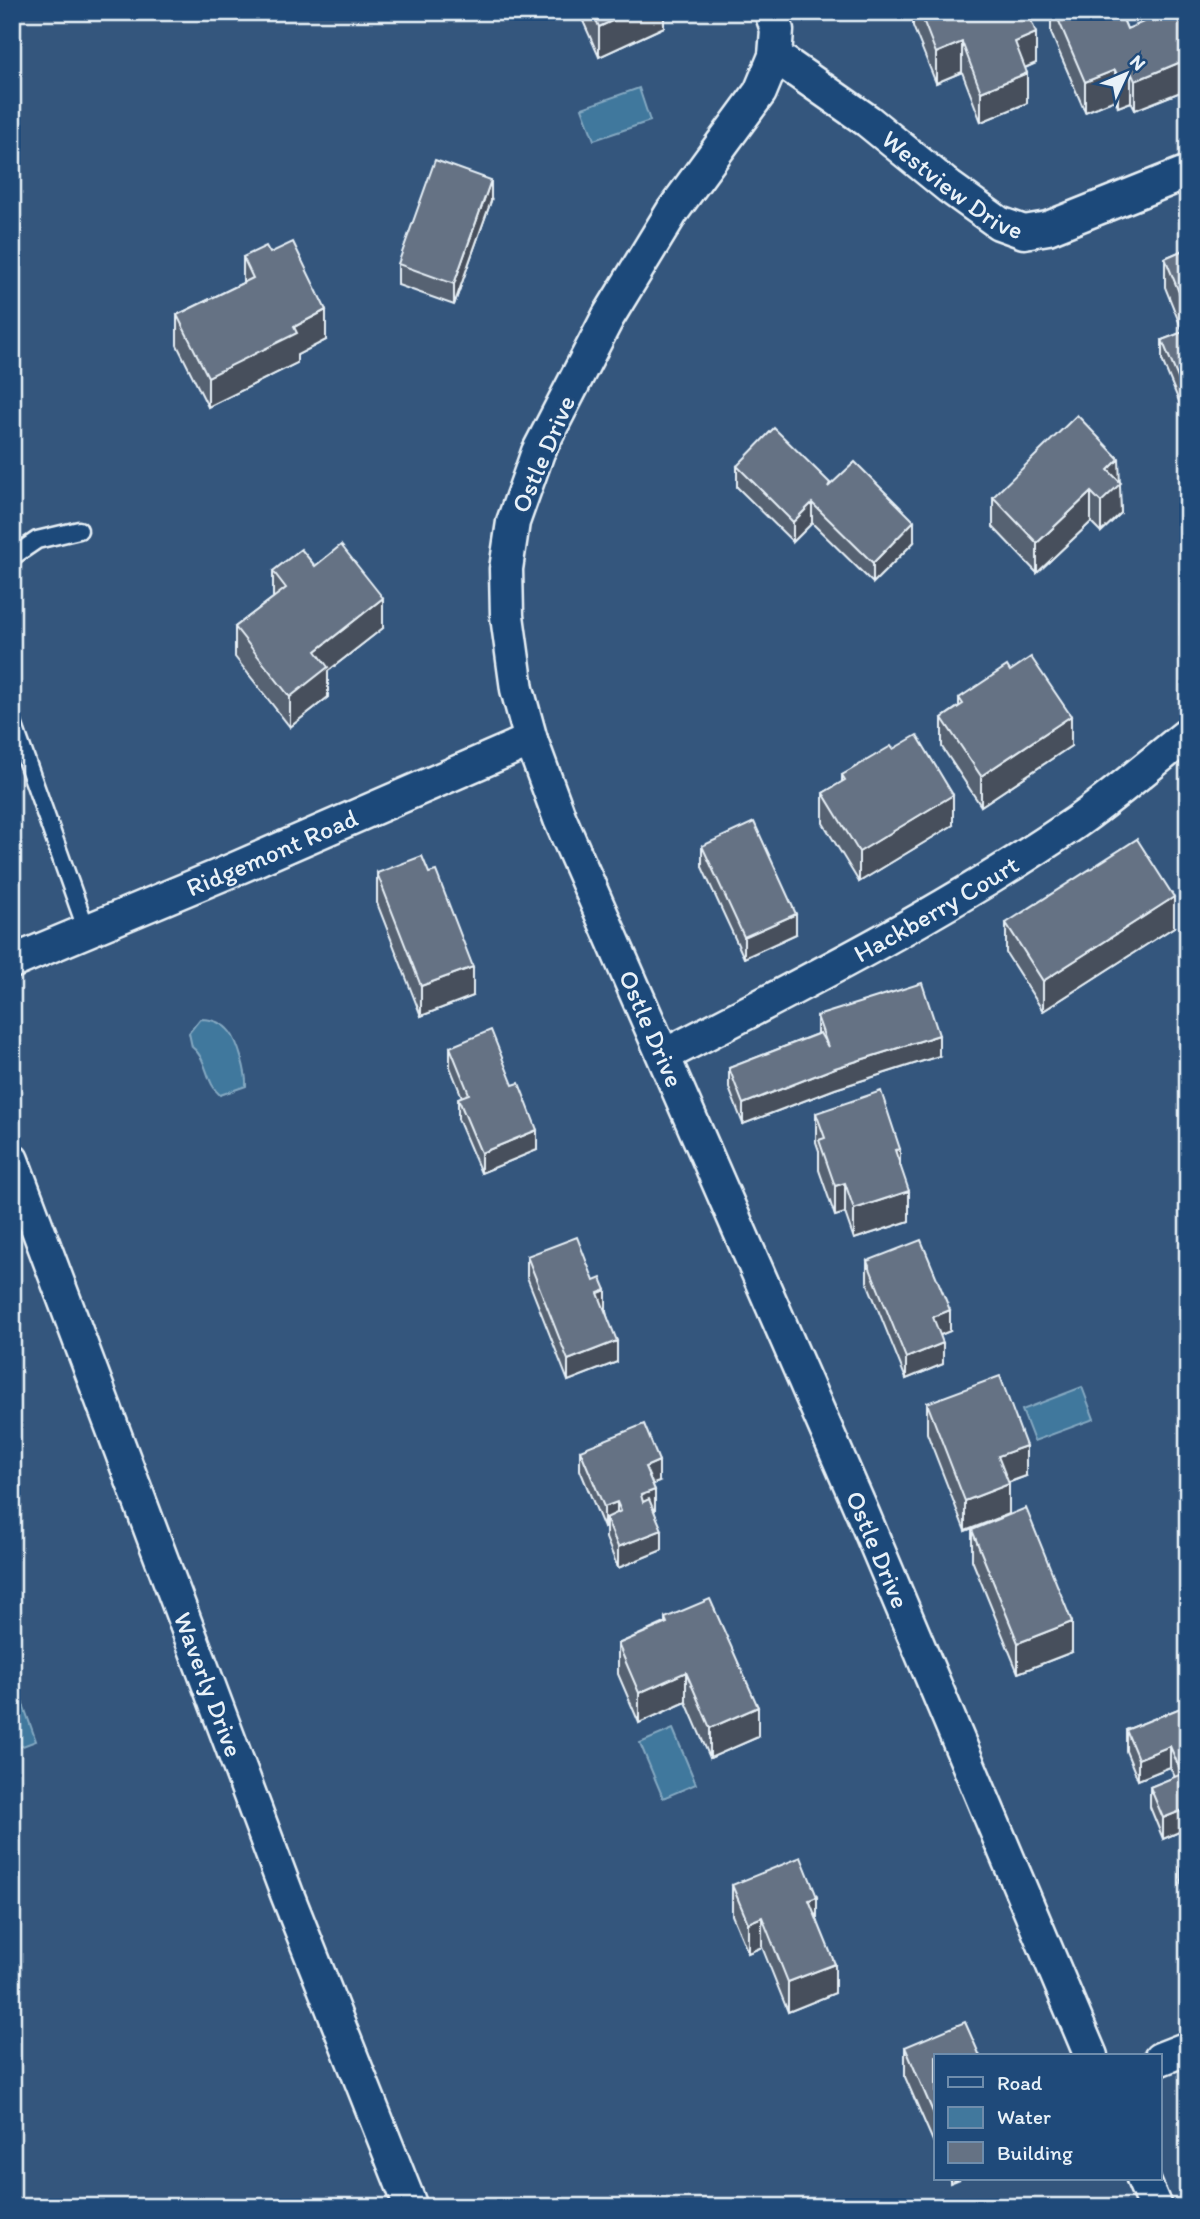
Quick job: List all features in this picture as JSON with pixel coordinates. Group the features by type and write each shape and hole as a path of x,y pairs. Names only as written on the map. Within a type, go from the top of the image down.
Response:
{"street":[{"name":"Ostle Drive","path":"771,12 776,30 775,56 761,92 672,212 608,317 538,452 513,522 506,569 507,616 517,689 531,740 560,819 858,1503 1090,2054"},
{"name":"Westview Drive","path":"775,56 868,121 949,187 999,223 1024,232 1069,221 1188,172"},
{"name":"Hackberry Court","path":"665,1055 833,969 971,891 1077,822 1188,734"},
{"name":"Ridgemont Road","path":"12,962 531,740"},
{"name":"Waverly Drive","path":"12,1160 287,1894 411,2207"},
{"path":"1162,2058 1188,2048"},
{"path":"1143,2180 1155,2207"}],"lane":[{"path":"12,557 37,540 79,530"},
{"path":"12,720 88,931"}],"water":[{"path":"639,88 650,121 594,140 582,108"},
{"path":"200,1019 216,1022 230,1032 241,1058 246,1086 220,1095 215,1090 201,1058 192,1047 189,1033"},
{"path":"1082,1387 1094,1419 1034,1441 1022,1410"},
{"path":"17,1687 36,1741 12,1750 12,1688"},
{"path":"673,1729 696,1784 663,1798 640,1743"}],"building":[{"path":"593,12 631,12 599,27"},
{"path":"920,12 1028,12 1036,33 1015,42 1027,73 981,92 962,42 936,53"},
{"path":"1055,12 1120,12 1127,29 1167,12 1188,12 1188,59 1135,81 1131,72 1118,77 1115,70 1085,82"},
{"path":"435,160 491,180 454,284 398,264"},
{"path":"293,242 326,310 294,327 297,333 208,377 177,315 253,278 243,257 266,246 270,253"},
{"path":"1188,248 1188,311 1187,312 1165,258"},
{"path":"1188,330 1188,388 1183,390 1162,340"},
{"path":"1077,415 1119,459 1108,470 1121,483 1101,502 1091,492 1037,543 993,497"},
{"path":"774,428 830,483 828,487 855,462 914,521 873,563 812,503 793,522 737,466"},
{"path":"341,545 383,598 316,651 328,667 290,697 235,627 286,588 273,571 301,549 315,566"},
{"path":"1188,588 1188,609 1180,605"},
{"path":"1031,657 1071,716 981,776 942,718 963,704 959,698 1007,666 1010,671"},
{"path":"917,735 953,795 859,852 823,793 845,780 842,775 891,746 893,749"},
{"path":"754,822 796,914 744,937 702,846"},
{"path":"1137,839 1174,897 1043,981 1006,923"},
{"path":"422,856 429,873 436,871 473,967 421,986 377,873"},
{"path":"922,983 939,1035 835,1068 743,1104 729,1068 820,1033 828,1047 817,1016"},
{"path":"491,1030 513,1085 519,1083 537,1130 481,1153 458,1098 469,1094 450,1047"},
{"path":"881,1091 900,1149 895,1150 909,1191 854,1209 845,1183 835,1186 819,1140 825,1138 816,1113"},
{"path":"577,1237 594,1281 601,1278 606,1290 598,1293 617,1341 568,1360 527,1256"},
{"path":"921,1240 950,1310 933,1317 943,1343 906,1358 867,1261"},
{"path":"1000,1376 1026,1446 998,1456 1009,1484 965,1501 927,1403"},
{"path":"644,1424 659,1461 645,1467 655,1490 641,1495 643,1502 649,1499 662,1530 618,1547 606,1518 621,1511 617,1502 604,1507 580,1450"},
{"path":"1026,1508 1072,1622 1018,1643 972,1530"},
{"path":"710,1599 758,1707 710,1728 686,1672 639,1693 618,1644 667,1623 665,1618"},
{"path":"1188,1705 1188,1808 1163,1818 1150,1787 1182,1774 1170,1746 1138,1759 1126,1730"},
{"path":"1188,1851 1188,1870 1181,1853"},
{"path":"801,1857 817,1897 809,1900 835,1964 788,1982 762,1917 748,1923 732,1885"},
{"path":"965,2022 979,2054 934,2054 934,2114 905,2047"}]}
